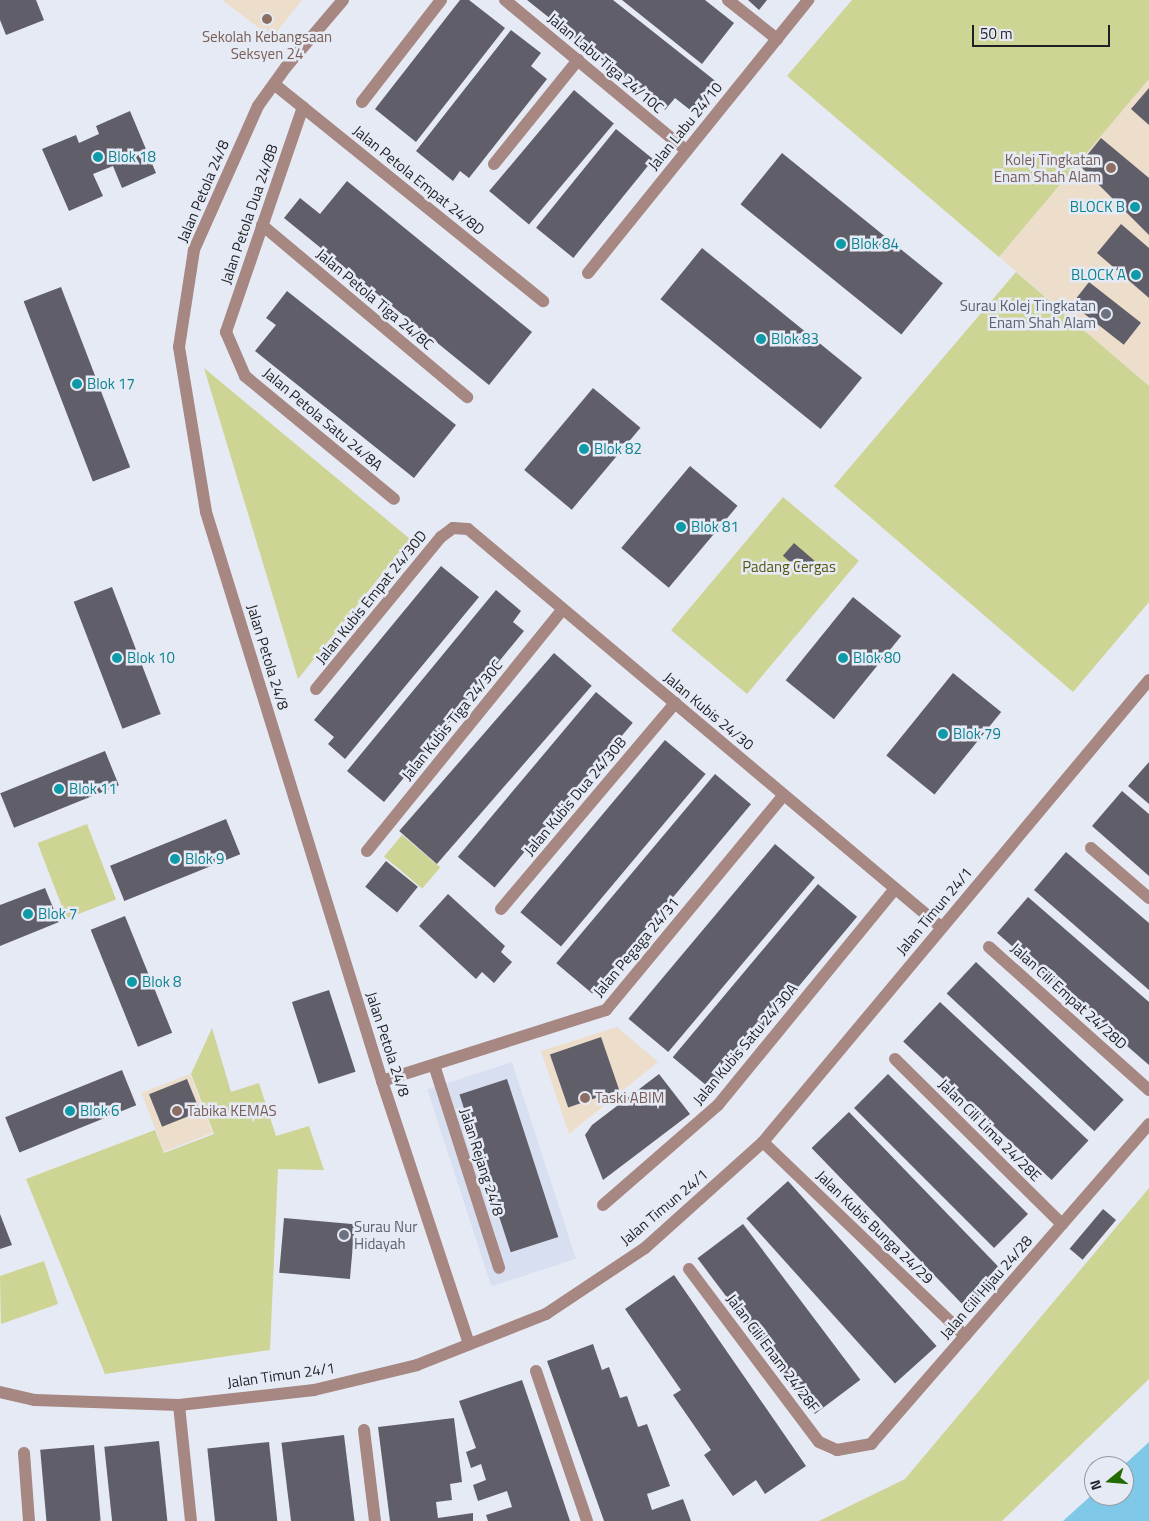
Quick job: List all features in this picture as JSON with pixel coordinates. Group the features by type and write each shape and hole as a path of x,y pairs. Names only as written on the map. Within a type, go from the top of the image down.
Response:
{"street":[{"name":"Jalan Petola 24/8","path":"342,0 258,106 194,250 179,347 206,512 382,1081 468,1344"},
{"path":"362,102 442,0"},
{"name":"Jalan Labu Tiga 24/10C","path":"505,0 686,151"},
{"path":"728,0 777,39"},
{"name":"Jalan Labu 24/10","path":"588,273 808,0"},
{"path":"494,164 578,60"},
{"name":"Jalan Petola Empat 24/8D","path":"274,84 543,301"},
{"name":"Jalan Petola Dua 24/8B","path":"226,332 303,107"},
{"name":"Jalan Petola Tiga 24/8C","path":"262,225 467,397"},
{"name":"Jalan Petola Satu 24/8A","path":"226,332 245,376 394,499"},
{"name":"Jalan Kubis 24/30","path":"453,528 468,529 941,927"},
{"name":"Jalan Kubis Empat 24/30D","path":"316,689 441,537 453,528"},
{"name":"Jalan Kubis Tiga 24/30C","path":"367,852 563,609"},
{"name":"Jalan Timun 24/1","path":"0,1392 35,1400 179,1406 314,1390 417,1365 546,1314 645,1248 763,1142 1149,680"},
{"name":"Jalan Kubis Dua 24/30B","path":"501,909 674,703"},
{"name":"Jalan Pegaga 24/31","path":"382,1081 606,1010 784,795"},
{"path":"1091,848 1149,898"},
{"name":"Jalan Kubis Satu 24/30A","path":"603,1205 718,1105 895,888"},
{"name":"Jalan Cili Empat 24/28D","path":"989,947 1149,1090"},
{"name":"Jalan Cili Lima 24/28E","path":"896,1059 1062,1224"},
{"name":"Jalan Rejang 24/8","path":"434,1065 499,1268"},
{"name":"Jalan Cili Hijau 24/28","path":"837,1450 871,1444 1149,1124"},
{"name":"Jalan Kubis Bunga 24/29","path":"763,1142 965,1336"},
{"name":"Jalan Cili Enam 24/28F","path":"689,1269 819,1442 837,1450"},
{"path":"536,1371 587,1521"},
{"path":"179,1406 191,1521"},
{"path":"364,1430 375,1521"},
{"path":"24,1453 29,1521"}],"shaded area":[{"name":"Sekolah Kebangsaan Seksyen 24","path":"222,0 302,0 272,38"},
{"name":"Kolej Tingkatan Enam Shah Alam","path":"1149,79 1149,386 999,257"},
{"name":"Taski ABIM","path":"617,1027 658,1062 569,1134 541,1051"},
{"path":"512,1062 576,1259 491,1286 427,1090"},
{"name":"Tabika KEMAS","path":"190,1074 213,1133 164,1151 141,1093"}],"green space":[{"path":"852,0 1149,0 1149,79 999,257 787,76"},
{"path":"1016,272 1149,386 1149,602 1073,692 834,486"},
{"path":"204,368 410,539 298,679"},
{"name":"Padang Cergas","path":"783,497 859,561 747,694 671,630"},
{"path":"87,824 116,900 67,919 38,843"},
{"path":"402,835 440,867 422,889 384,856"},
{"path":"212,1028 231,1092 259,1083 276,1136 309,1126 324,1170 278,1169 270,1350 105,1374 26,1179 155,1130 164,1153 214,1134 191,1074"},
{"path":"1149,1188 1149,1379 1002,1521 819,1521 905,1479"},
{"path":"44,1261 58,1304 1,1324 0,1276"}],"water":[{"path":"1149,1442 1149,1521 1063,1521 1084,1502 1084,1506 1134,1506 1134,1456"}],"building":[{"path":"0,0 36,0 44,20 6,35 0,20"},
{"path":"460,0 469,0 505,28 416,142 375,109"},
{"path":"527,0 613,0 718,83 694,113 675,98 665,110"},
{"path":"622,0 705,0 734,23 702,64"},
{"path":"748,0 767,0 759,10"},
{"path":"511,30 541,53 531,66 547,79 469,178 460,171 453,181 416,151"},
{"path":"1149,88 1149,125 1131,109"},
{"path":"574,90 614,123 529,225 489,191"},
{"name":"Blok 18","path":"130,111 156,173 122,188 113,166 93,174 103,196 69,211 42,149 76,135 79,143 99,134 96,126"},
{"path":"616,129 653,159 573,258 536,228"},
{"name":"BLOCK B","path":"1101,138 1149,178 1149,235 1079,165"},
{"name":"Blok 84","path":"782,153 943,283 901,335 740,204"},
{"path":"347,181 532,332 489,385 284,218 300,198 320,214"},
{"name":"BLOCK A","path":"1121,224 1149,248 1149,298 1097,253"},
{"name":"Blok 83","path":"702,248 862,378 821,429 660,299"},
{"name":"Surau Kolej Tingkatan Enam Shah Alam","path":"1089,282 1141,323 1124,345 1072,304"},
{"name":"Blok 17","path":"61,287 130,467 93,482 24,301"},
{"path":"287,291 456,425 414,478 255,351 276,325 266,318"},
{"name":"Blok 82","path":"593,388 640,428 572,510 524,470"},
{"name":"Blok 81","path":"690,466 737,506 669,588 621,548"},
{"path":"794,543 815,561 804,574 783,556"},
{"path":"441,566 479,597 345,759 328,744 334,737 314,720"},
{"name":"Blok 10","path":"112,587 161,714 122,729 74,602"},
{"path":"496,590 521,611 513,622 524,631 384,802 347,771"},
{"name":"Blok 80","path":"853,597 901,636 834,719 786,680"},
{"path":"554,653 592,686 437,864 399,831"},
{"name":"Blok 79","path":"953,673 1001,712 934,794 886,755"},
{"path":"596,692 633,723 495,888 458,857"},
{"path":"665,740 706,774 561,946 520,912"},
{"name":"Blok 11","path":"105,751 119,785 14,828 0,793"},
{"path":"1149,762 1149,804 1128,786"},
{"path":"715,774 751,804 592,993 556,963"},
{"path":"1122,791 1149,814 1149,876 1092,826"},
{"name":"Blok 9","path":"226,819 240,854 124,901 110,866"},
{"path":"775,844 815,877 668,1052 628,1019"},
{"path":"1066,852 1149,923 1149,990 1034,890"},
{"path":"386,861 418,887 397,912 365,887"},
{"path":"818,884 857,917 712,1090 673,1057"},
{"name":"Blok 7","path":"45,888 59,922 0,946 0,905"},
{"path":"448,894 505,946 501,952 512,962 494,983 482,972 476,979 419,926"},
{"path":"1028,897 1149,1002 1149,1065 997,933"},
{"name":"Blok 8","path":"125,916 172,1033 138,1047 91,930"},
{"path":"976,962 1124,1100 1094,1131 947,993"},
{"path":"329,990 356,1072 318,1084 292,1002"},
{"path":"940,1002 1088,1140 1052,1180 903,1041"},
{"path":"601,1037 619,1090 568,1108 550,1055"},
{"name":"Blok 6","path":"122,1070 136,1105 19,1152 5,1117"},
{"path":"659,1074 690,1114 603,1180 585,1135 592,1125"},
{"path":"888,1074 1028,1214 994,1248 854,1108"},
{"path":"187,1079 200,1111 162,1127 149,1094"},
{"path":"507,1079 558,1237 511,1252 459,1094"},
{"path":"849,1112 1004,1272 967,1309 812,1148"},
{"path":"788,1181 937,1346 895,1383 746,1218"},
{"path":"1103,1209 1116,1220 1083,1260 1070,1249"},
{"path":"0,1214 12,1245 0,1249"},
{"path":"284,1218 355,1224 350,1279 279,1273"},
{"path":"743,1224 860,1380 815,1414 697,1258"},
{"path":"674,1275 806,1466 765,1494 756,1480 733,1496 704,1455 711,1450 673,1395 681,1390 625,1309"},
{"path":"593,1344 602,1370 609,1367 620,1398 627,1396 638,1427 647,1424 670,1486 647,1494 652,1510 683,1499 691,1521 604,1521 547,1361"},
{"path":"522,1380 570,1521 488,1521 486,1515 512,1507 507,1491 478,1501 473,1485 486,1480 481,1464 471,1468 466,1452 476,1448 459,1401"},
{"path":"454,1418 462,1482 450,1484 452,1500 436,1502 438,1518 473,1513 473,1521 390,1521 378,1427"},
{"path":"344,1435 355,1521 291,1521 281,1443"},
{"path":"159,1441 167,1521 112,1521 104,1447"},
{"path":"269,1442 277,1521 215,1521 207,1448"},
{"path":"94,1445 101,1521 46,1521 40,1450"}],"place":[{"name":"Sekolah Kebangsaan Seksyen 24","path":"267,19"},
{"name":"Blok 18","path":"98,157"},
{"name":"Kolej Tingkatan Enam Shah Alam","path":"1111,168"},
{"name":"BLOCK B","path":"1135,207"},
{"name":"Blok 84","path":"841,244"},
{"name":"BLOCK A","path":"1136,275"},
{"name":"Surau Kolej Tingkatan Enam Shah Alam","path":"1106,314"},
{"name":"Blok 83","path":"761,339"},
{"name":"Blok 17","path":"77,384"},
{"name":"Blok 82","path":"584,449"},
{"name":"Blok 81","path":"681,527"},
{"name":"Blok 10","path":"117,658"},
{"name":"Blok 80","path":"843,658"},
{"name":"Blok 79","path":"943,734"},
{"name":"Blok 11","path":"59,789"},
{"name":"Blok 9","path":"175,859"},
{"name":"Blok 7","path":"28,914"},
{"name":"Blok 8","path":"132,982"},
{"name":"Taski ABIM","path":"585,1098"},
{"name":"Blok 6","path":"70,1111"},
{"name":"Tabika KEMAS","path":"177,1111"},
{"name":"Surau Nur Hidayah","path":"344,1235"}]}
